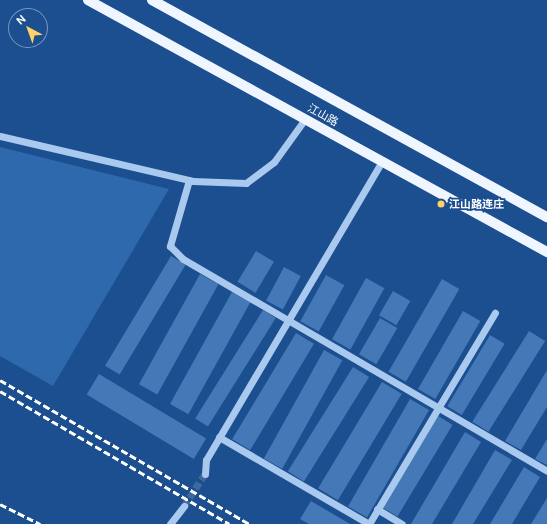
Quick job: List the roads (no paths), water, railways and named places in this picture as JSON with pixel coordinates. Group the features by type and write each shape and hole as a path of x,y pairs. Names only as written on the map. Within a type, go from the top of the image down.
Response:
{"main road":[{"name":"江山路","path":"88,0 547,252"},
{"name":"江山路","path":"152,0 547,217"}],"street":[{"path":"0,136 189,180 246,183 274,162 305,119"},
{"path":"205,474 206,460 219,437 382,161"},
{"path":"189,180 170,246 173,250 547,471"},
{"path":"219,437 369,524 496,313"},
{"path":"170,524 184,506"},
{"path":"377,509 402,524"}],"tunnel":[{"path":"184,506 205,474"}],"railway":[{"path":"0,380 249,524"},
{"path":"0,391 229,524"},
{"path":"0,504 40,524"}],"place":[{"name":"江山路连庄","path":"441,204"}]}
